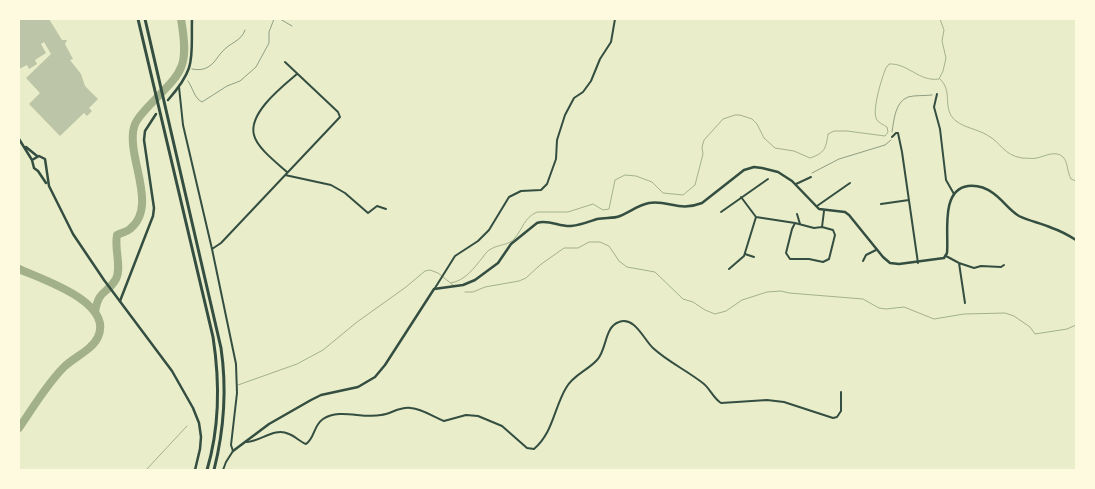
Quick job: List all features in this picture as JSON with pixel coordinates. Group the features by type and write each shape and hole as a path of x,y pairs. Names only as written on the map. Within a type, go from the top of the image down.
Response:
{"highway":[{"path":"138,19 213,337 218,401 217,421 208,470"},
{"path":"145,19 168,113 223,364 224,409 214,470"}],"street":[{"path":"168,100 179,87 190,68 192,59 192,19"},
{"path":"224,470 226,462 233,451 269,424 321,395 358,387 375,377 385,365 455,256 478,241 489,230 509,197 521,191 541,190 547,184 556,159 557,140 565,115 574,98 590,82 600,59 611,42 615,19"},
{"path":"212,248 221,243 340,117 285,62"},
{"path":"297,74 274,93 261,110 254,127 256,138 269,156 286,174 331,185 345,193 368,213 377,206 386,209"},
{"path":"179,87 184,125 236,364 237,394 231,445 233,451"},
{"path":"937,94 934,107 940,129 946,180 954,194"},
{"path":"120,300 153,216 154,208 144,140 145,131 156,114"},
{"path":"892,137 898,133 918,263"},
{"path":"19,139 32,160 34,168 48,186 73,234 104,280 172,371 193,408 199,423 201,437 195,470"},
{"path":"23,145 45,159 48,186"},
{"path":"32,160 39,156"},
{"path":"38,171 43,170 46,166"},
{"path":"434,289 464,285 475,280 498,263 511,244 534,225 542,221 569,226 582,225 598,219 616,217 647,203 677,207 696,205 739,173 754,167 778,172 796,184 816,206 824,211 845,212 850,215 876,250 890,263 918,263 940,260 946,256"},
{"path":"796,184 811,175"},
{"path":"721,212 768,179"},
{"path":"816,206 850,183"},
{"path":"946,256 950,199 962,187 984,188 994,194 1019,216 1053,228 1076,240"},
{"path":"741,197 756,216 800,224 814,228 822,227 834,230 835,235 828,260 823,262 809,259 790,259 786,254 795,224"},
{"path":"882,204 909,200"},
{"path":"822,227 824,211"},
{"path":"797,214 800,224"},
{"path":"729,270 745,254 756,216"},
{"path":"863,260 866,255 876,250"},
{"path":"745,254 754,257"},
{"path":"946,256 959,264 974,268 981,266 1001,267 1004,265"},
{"path":"959,264 966,303"},
{"path":"247,442 254,442 269,434 279,432 288,433 306,444 310,441 319,422 332,415 381,415 410,407 444,421 466,415 478,416 502,426 527,448 534,449 551,425 566,388 572,379 598,359 612,327 620,321 633,324 652,348 703,383 721,403 767,400 784,402 837,418 840,411 841,392"}],"path":[{"path":"185,77 192,86 196,98 202,102 227,86 240,81 249,74 260,60 269,43 269,32 274,19"},
{"path":"280,19 292,26"},
{"path":"190,68 200,70 210,66 224,49 243,36 245,30"},
{"path":"811,175 839,159 889,143 892,137 894,116 902,102 907,97 937,94"}],"building":[{"path":"19,19 49,19 62,40 67,40 65,44 73,59 70,60 81,74 85,86 98,99 89,108 92,111 87,116 84,113 60,136 29,104 40,93 26,78 51,54 44,42 41,44 46,53 35,60 37,64 29,69 27,65 19,69"}],"waterway":[{"path":"95,312 101,295 113,284 118,274 117,235 130,229 138,219 142,208 142,195 134,152 134,127 139,117 180,70 184,50 181,19"},
{"path":"451,283 456,282 469,273 486,253 494,247 512,241 526,220 537,212 568,212 593,204 603,210 609,209 615,180 625,175 636,176 652,182 663,193 683,195 695,185 703,154 704,140 723,119 735,115 752,119 757,124 764,138 775,148 794,151 810,158 822,152 828,134 834,131 885,136 888,132 887,127 877,120 875,110 886,68 889,64 896,64 925,78 939,79 946,58 942,41 944,30 940,19"},
{"path":"940,79 946,89 949,111 956,121 987,135 1007,152 1022,158 1037,158 1050,154 1060,155 1066,162 1071,179 1076,181"},
{"path":"465,292 473,292 485,287 519,281 526,278 540,265 564,248 578,248 589,242 600,242 609,246 619,261 627,267 655,272 683,299 693,302 715,314 726,311 742,300 767,292 781,291 863,299 879,308 904,307 934,319 964,314 1005,313 1014,316 1030,327 1035,334 1067,329 1076,325"},
{"path":"19,269 73,294 96,313 100,324 98,337 95,342 57,374 19,428"},
{"path":"238,385 297,364 323,350 425,271 430,270 438,273 453,285"},
{"path":"146,470 187,426"}]}
